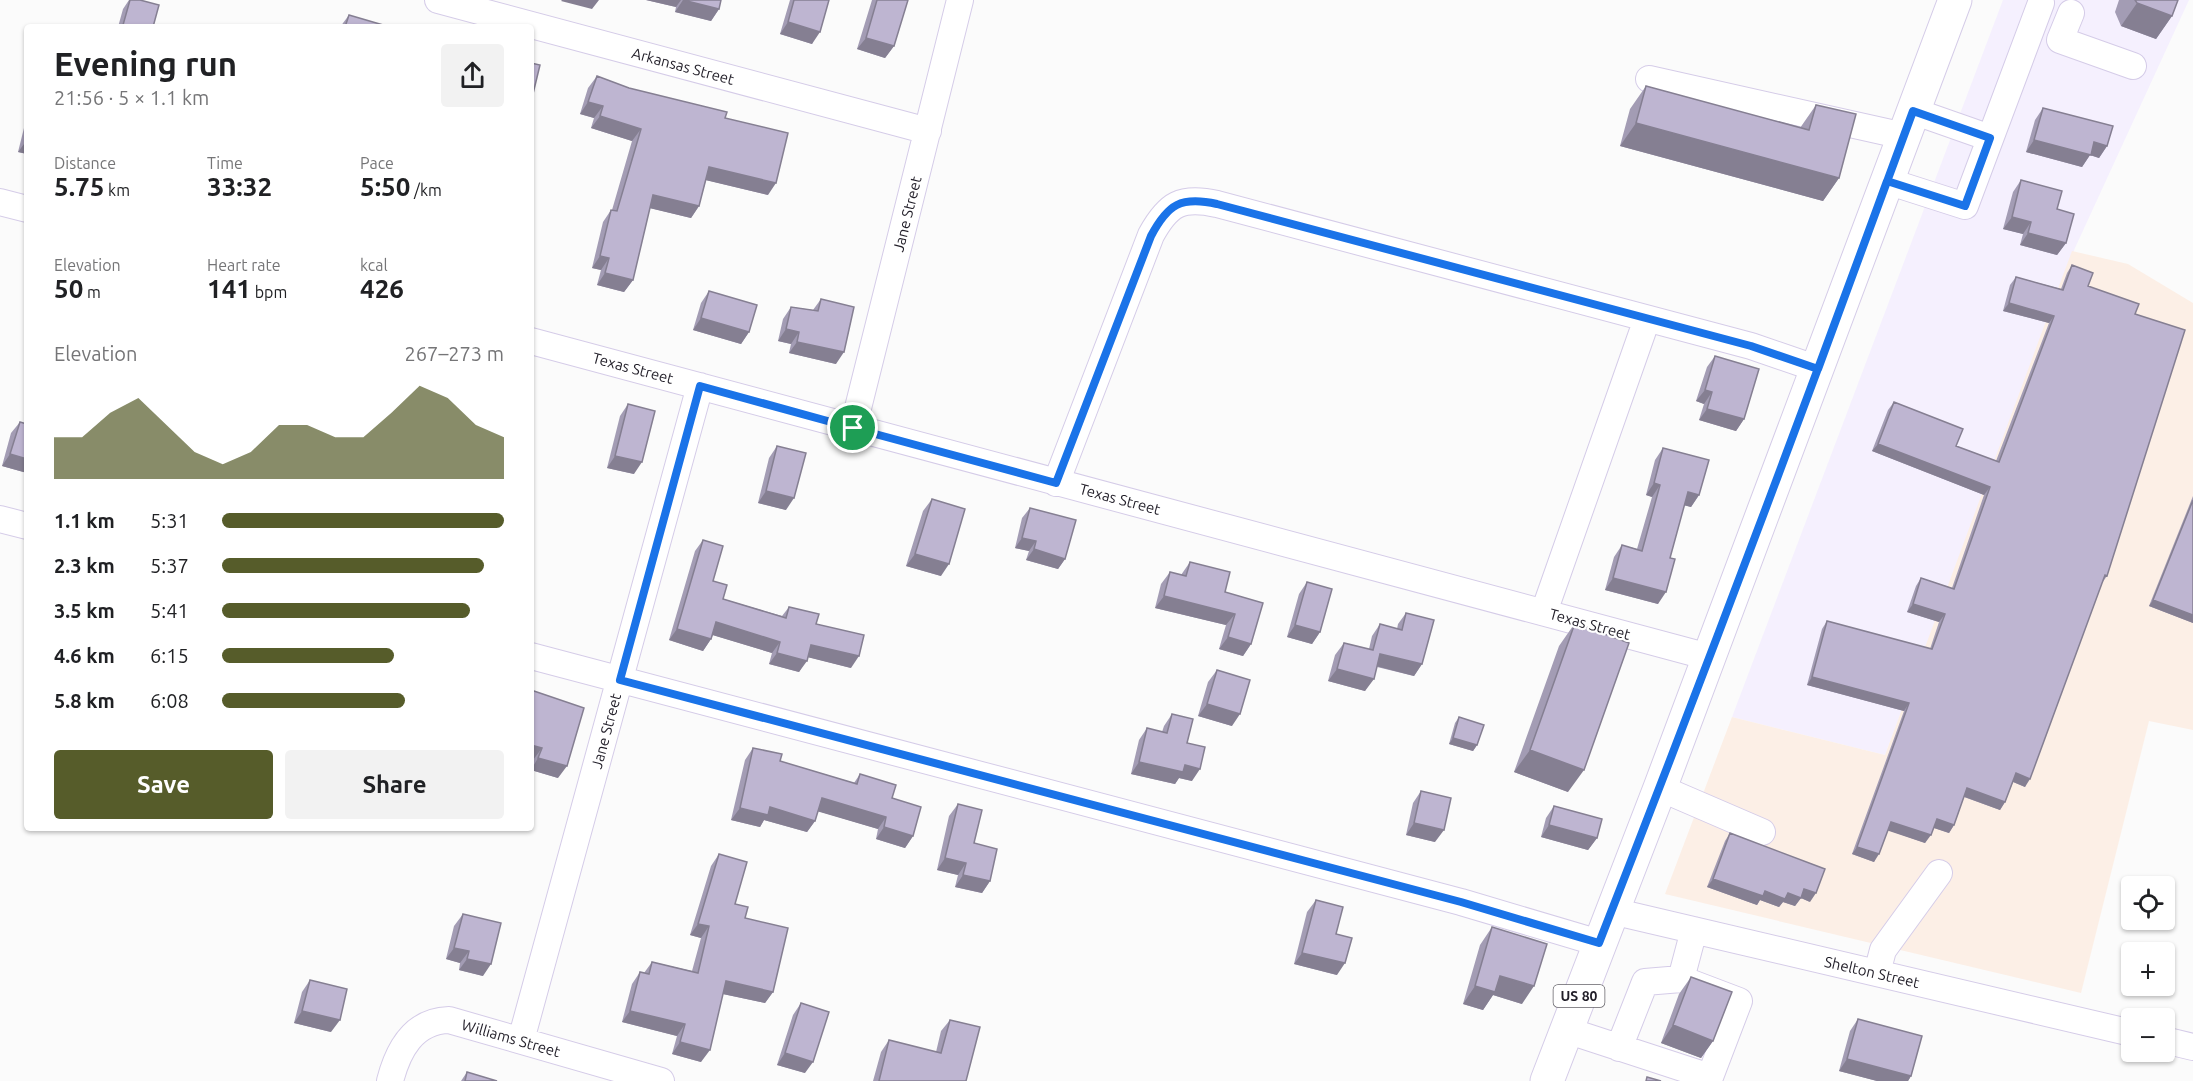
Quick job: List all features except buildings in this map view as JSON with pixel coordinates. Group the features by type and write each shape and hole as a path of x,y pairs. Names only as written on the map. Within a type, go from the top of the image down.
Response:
{"main road":[{"name":"US 80","path":"1547,1081 1818,369 1954,0"}],"street":[{"name":"Arkansas Street","path":"438,0 528,24"},
{"name":"Jane Street","path":"853,428 960,0"},
{"path":"1887,181 1965,206 2037,1 2073,6 2060,40 2133,66"},
{"name":"Arkansas Street","path":"534,26 928,131"},
{"path":"1649,79 1990,138"},
{"path":"1056,483 1151,236 1169,208 1185,201 1217,204 1751,346 1818,369"},
{"path":"0,202 24,208"},
{"path":"1544,612 1647,319"},
{"name":"Texas Street","path":"534,342 1709,657"},
{"name":"Jane Street","path":"521,1040 700,386"},
{"path":"0,519 24,525"},
{"path":"534,657 1461,902 1599,943"},
{"path":"1660,788 1762,832"},
{"path":"1877,973 1882,950 1939,873"},
{"name":"Shelton Street","path":"1612,910 2121,1030"},
{"path":"1681,979 1694,930"},
{"path":"1566,1030 1619,1048 1710,1077 1739,1001 1681,979 1644,982 1619,1048"},
{"name":"Williams Street","path":"390,1081 396,1059 407,1040 422,1028 440,1021 459,1022 661,1081"},
{"path":"2175,1043 2193,1047"}],"shaded area":[{"path":"2003,0 2189,0 2075,248 1885,755 1732,717"},
{"path":"2072,251 2128,264 2193,303 2193,730 2149,721 2081,993 1665,894 1732,717 1885,755"}],"route":[{"path":"853,428 700,386 620,680 1461,902 1599,943 1660,788 1818,369 1864,244 1887,181 1965,206 1990,138 1913,111 1887,181 1818,369 1751,346 1217,204 1185,201 1169,208 1151,236 1056,483 853,428"}]}
